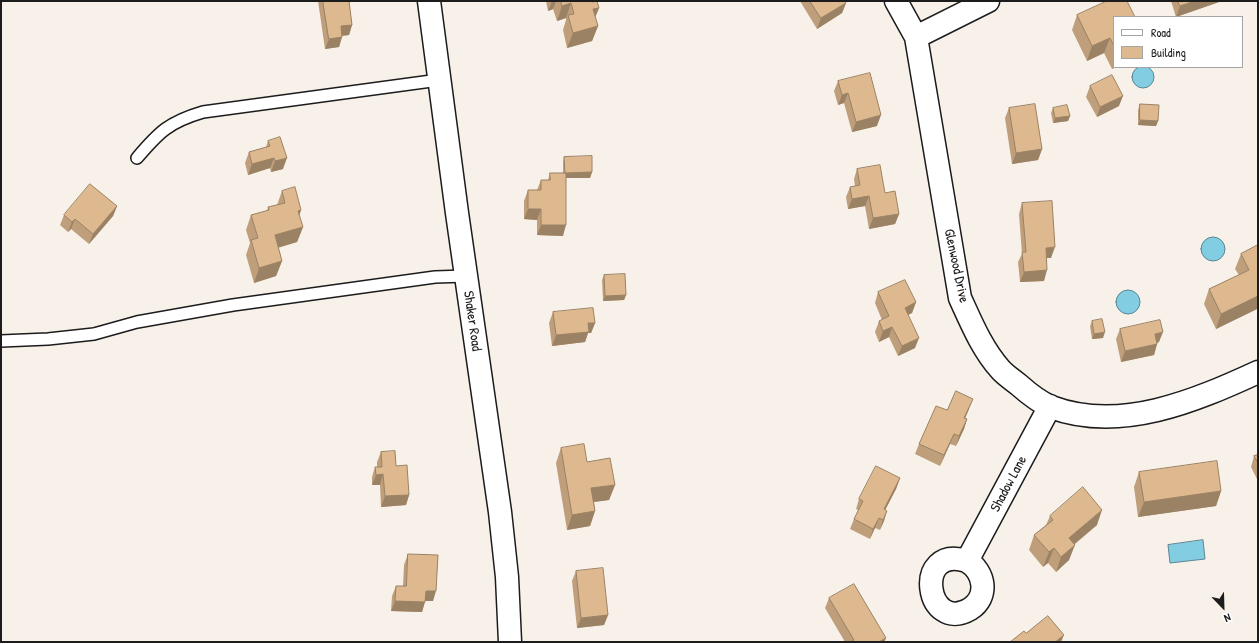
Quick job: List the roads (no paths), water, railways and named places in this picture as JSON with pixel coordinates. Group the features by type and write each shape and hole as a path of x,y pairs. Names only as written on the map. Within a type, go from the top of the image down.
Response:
{"street":[{"name":"Shaker Road","path":"429,1 500,512 507,576 510,642"},
{"name":"Glenwood Drive","path":"896,1 916,37 960,298 975,331 1000,369 1031,395 1050,406 1071,413 1108,416 1154,412 1223,388 1258,372"},
{"path":"916,37 988,1"},
{"name":"Shadow Lane","path":"967,561 1050,406"}],"lane":[{"path":"137,158 154,138 176,120 202,112 439,80"},
{"path":"1,341 48,339 94,334 137,322 233,305 435,277 466,276"}],"water":[{"path":"1149,68 1154,77 1151,85 1143,88 1135,85 1132,77 1135,69"},
{"path":"1213,237 1221,241 1225,249 1221,257 1213,261 1205,257 1201,249 1205,241"},
{"path":"1128,290 1136,294 1140,302 1136,310 1128,314 1120,310 1116,302 1120,294"},
{"path":"1203,540 1205,559 1170,563 1168,545"}]}
